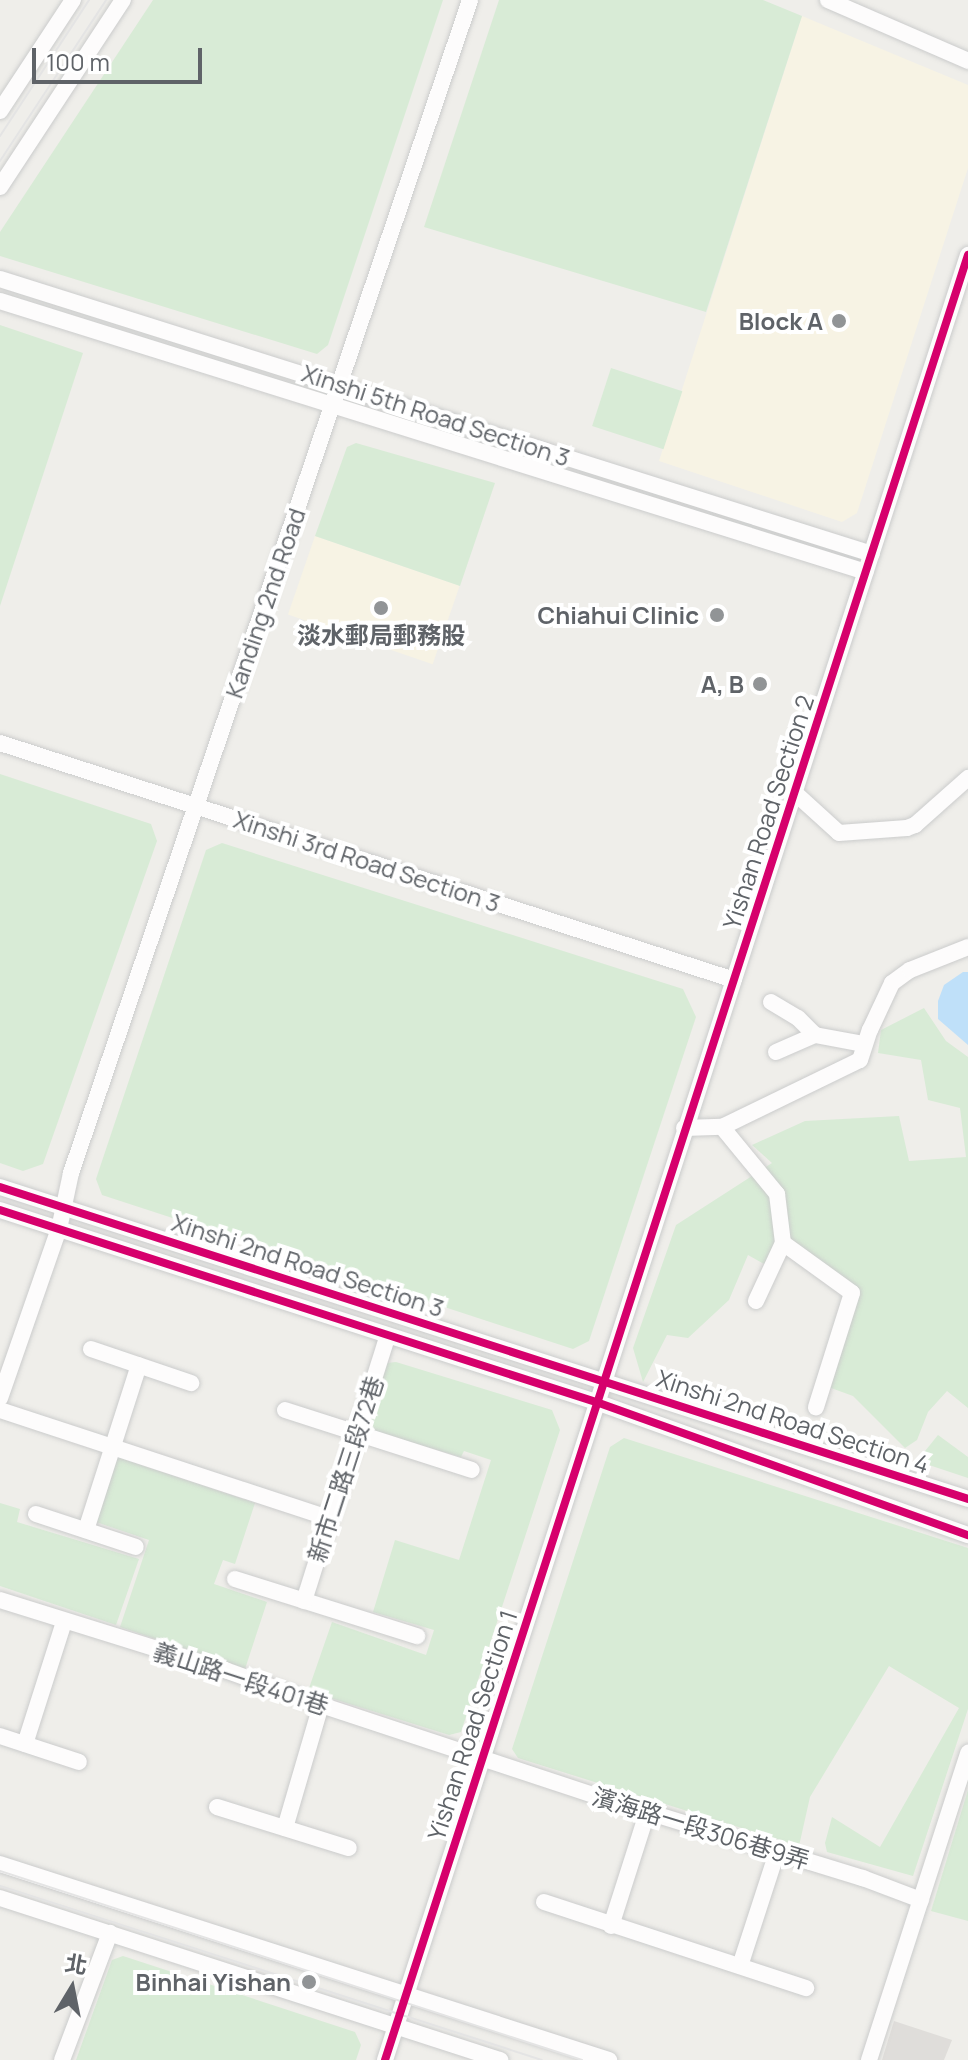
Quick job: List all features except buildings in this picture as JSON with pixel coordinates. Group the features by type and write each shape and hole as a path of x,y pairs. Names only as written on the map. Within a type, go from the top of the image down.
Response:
{"street":[{"path":"0,111 73,0"},
{"path":"0,187 123,0"},
{"name":"Kanding 2nd Road","path":"0,1398 59,1229 71,1173 470,0"},
{"path":"828,0 968,61"},
{"name":"Yishan Road Section 2","path":"605,1380 968,255"},
{"name":"Xinshi 5th Road Section 3","path":"0,279 872,554"},
{"name":"Xinshi 5th Road Section 3","path":"0,301 866,572"},
{"name":"Xinshi 3rd Road Section 3","path":"0,743 734,980"},
{"path":"795,793 839,833 907,828 915,825 968,778"},
{"path":"684,1128 722,1127 860,1060 864,1044 892,983 910,970 968,947"},
{"path":"771,1002 798,1018 815,1035"},
{"path":"776,1052 815,1035 864,1044"},
{"path":"722,1127 777,1194 783,1243 756,1301"},
{"name":"Xinshi 2nd Road Section 3","path":"0,1187 605,1380"},
{"name":"Xinshi 2nd Road Section 3","path":"0,1210 599,1403"},
{"path":"783,1243 852,1293 816,1407"},
{"name":"新市二路三段72巷","path":"304,1601 387,1337"},
{"path":"91,1349 191,1383"},
{"path":"86,1530 139,1365"},
{"name":"Yishan Road Section 1","path":"385,2060 605,1380"},
{"name":"Xinshi 2nd Road Section 4","path":"605,1380 968,1499"},
{"name":"Xinshi 2nd Road Section 4","path":"599,1403 968,1535"},
{"path":"0,1410 328,1518"},
{"path":"285,1410 472,1470"},
{"path":"36,1514 136,1547"},
{"path":"235,1579 417,1636"},
{"name":"義山路一段401巷","path":"0,1600 225,1670 481,1757"},
{"path":"25,1744 64,1622"},
{"path":"285,1828 321,1705"},
{"path":"0,1736 79,1762"},
{"path":"869,2060 968,1753"},
{"name":"濱海路一段306巷9弄","path":"481,1757 863,1878 921,1900"},
{"path":"217,1807 349,1848"},
{"path":"611,1926 648,1810"},
{"path":"740,1966 777,1852"},
{"path":"0,1864 609,2060"},
{"path":"0,1898 500,2060"},
{"path":"544,1902 806,1988"},
{"path":"62,2060 110,1933"}],"shaded area":[{"path":"802,16 968,85 968,168 857,513 842,522 659,461"},
{"path":"315,536 460,586 433,664 288,614"},
{"path":"894,2021 952,2040 944,2060 882,2060"}],"green space":[{"path":"153,0 443,0 328,345 317,354 0,256 0,232"},
{"path":"499,0 763,0 802,16 706,312 424,227"},
{"path":"0,325 83,353 0,606"},
{"path":"611,368 682,391 663,449 592,426"},
{"path":"356,443 495,483 460,586 315,536 347,447"},
{"path":"0,774 151,824 157,841 43,1164 23,1171 0,1163"},
{"path":"222,843 683,989 696,1017 589,1341 573,1349 102,1195 96,1179 206,850"},
{"path":"924,1008 946,1041 968,1057 968,1408 947,1391 928,1412 917,1440 905,1448 853,1396 820,1384 857,1293 789,1246 766,1265 748,1255 729,1300 688,1338 667,1335 643,1382 633,1348 676,1225 772,1163 752,1145 805,1121 899,1116 909,1161 966,1157 960,1108 928,1100 921,1060 878,1053 881,1030"},
{"path":"396,1362 552,1410 560,1430 461,1732 449,1735 308,1691 332,1622 426,1655 434,1630 373,1612 395,1540 459,1560 491,1460 464,1451 461,1457 365,1429 387,1363"},
{"path":"938,1435 968,1457 968,1478 917,1461"},
{"path":"624,1438 968,1548 968,1709 913,1876 827,1852 825,1843 832,1817 880,1847 959,1708 889,1666 810,1797 799,1846 518,1758 512,1749 610,1447"},
{"path":"114,1456 255,1503 235,1564 223,1560 214,1584 267,1602 245,1669 120,1627 149,1540 93,1521"},
{"path":"0,1503 20,1509 17,1522 139,1559 116,1625 0,1586"},
{"path":"968,1790 968,1921 931,1911"},
{"path":"123,1956 355,2032 361,2045 356,2060 76,2060 112,1960"}],"water":[{"path":"968,972 968,1045 938,1019 938,1001 944,985"}],"tram line":[{"path":"0,136 89,0"},
{"path":"0,161 106,0"},
{"path":"0,1871 582,2060"},
{"path":"0,1886 542,2060"}],"cycle path":[{"path":"385,2060 968,255"},
{"path":"0,1187 968,1499"},
{"path":"0,1210 599,1403 968,1535"}],"place":[{"name":"Block A","path":"839,321"},
{"name":"淡水郵局郵務股","path":"381,608"},
{"name":"Chiahui Clinic","path":"717,615"},
{"name":"A, B","path":"760,684"},
{"name":"Binhai Yishan","path":"309,1982"}]}
